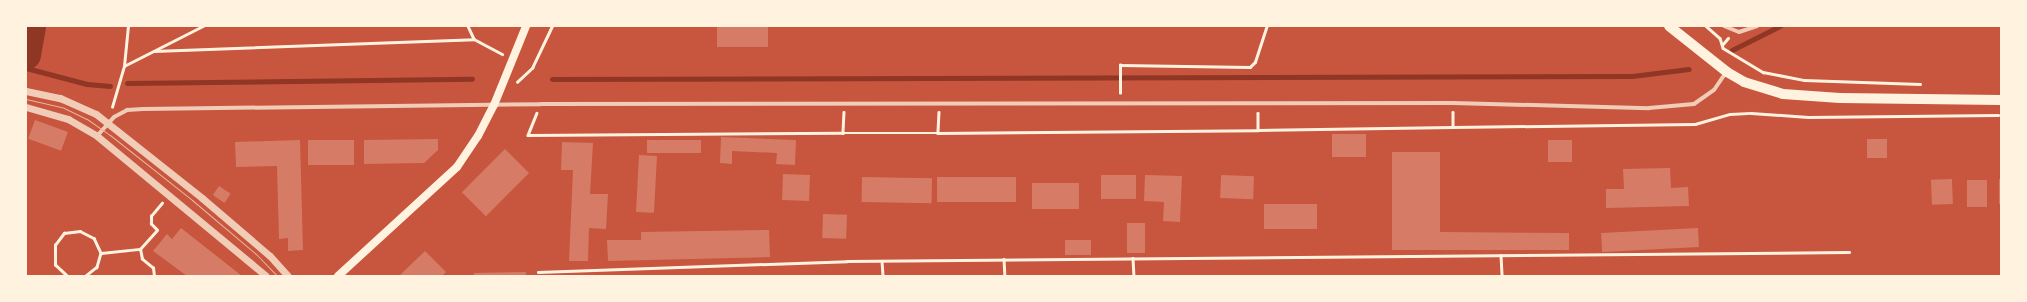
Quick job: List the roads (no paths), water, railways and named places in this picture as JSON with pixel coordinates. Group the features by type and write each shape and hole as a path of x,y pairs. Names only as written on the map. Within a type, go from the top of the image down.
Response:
{"main road":[{"path":"338,276 457,167 478,136 494,105 526,26"},
{"path":"1669,26 1727,72 1762,89 1804,97 2001,100"}],"street":[{"path":"1724,26 1734,31 1745,32 1757,26"},
{"path":"97,136 108,123 127,110 143,109 541,104 940,105 1453,103 1535,104 1582,108 1691,105 1712,93 1727,72"},
{"path":"26,91 82,106 108,123 270,256 288,276"},
{"path":"29,108 68,119 97,136 266,276"}],"waterway":[{"path":"26,55 31,26"},
{"path":"1732,50 1780,26"},
{"path":"26,68 87,84 110,86"},
{"path":"552,79 1632,76 1689,69"},
{"path":"127,83 472,79"}],"tram line":[{"path":"26,99 64,108 87,119 110,135 192,200 257,255 277,276"}]}
